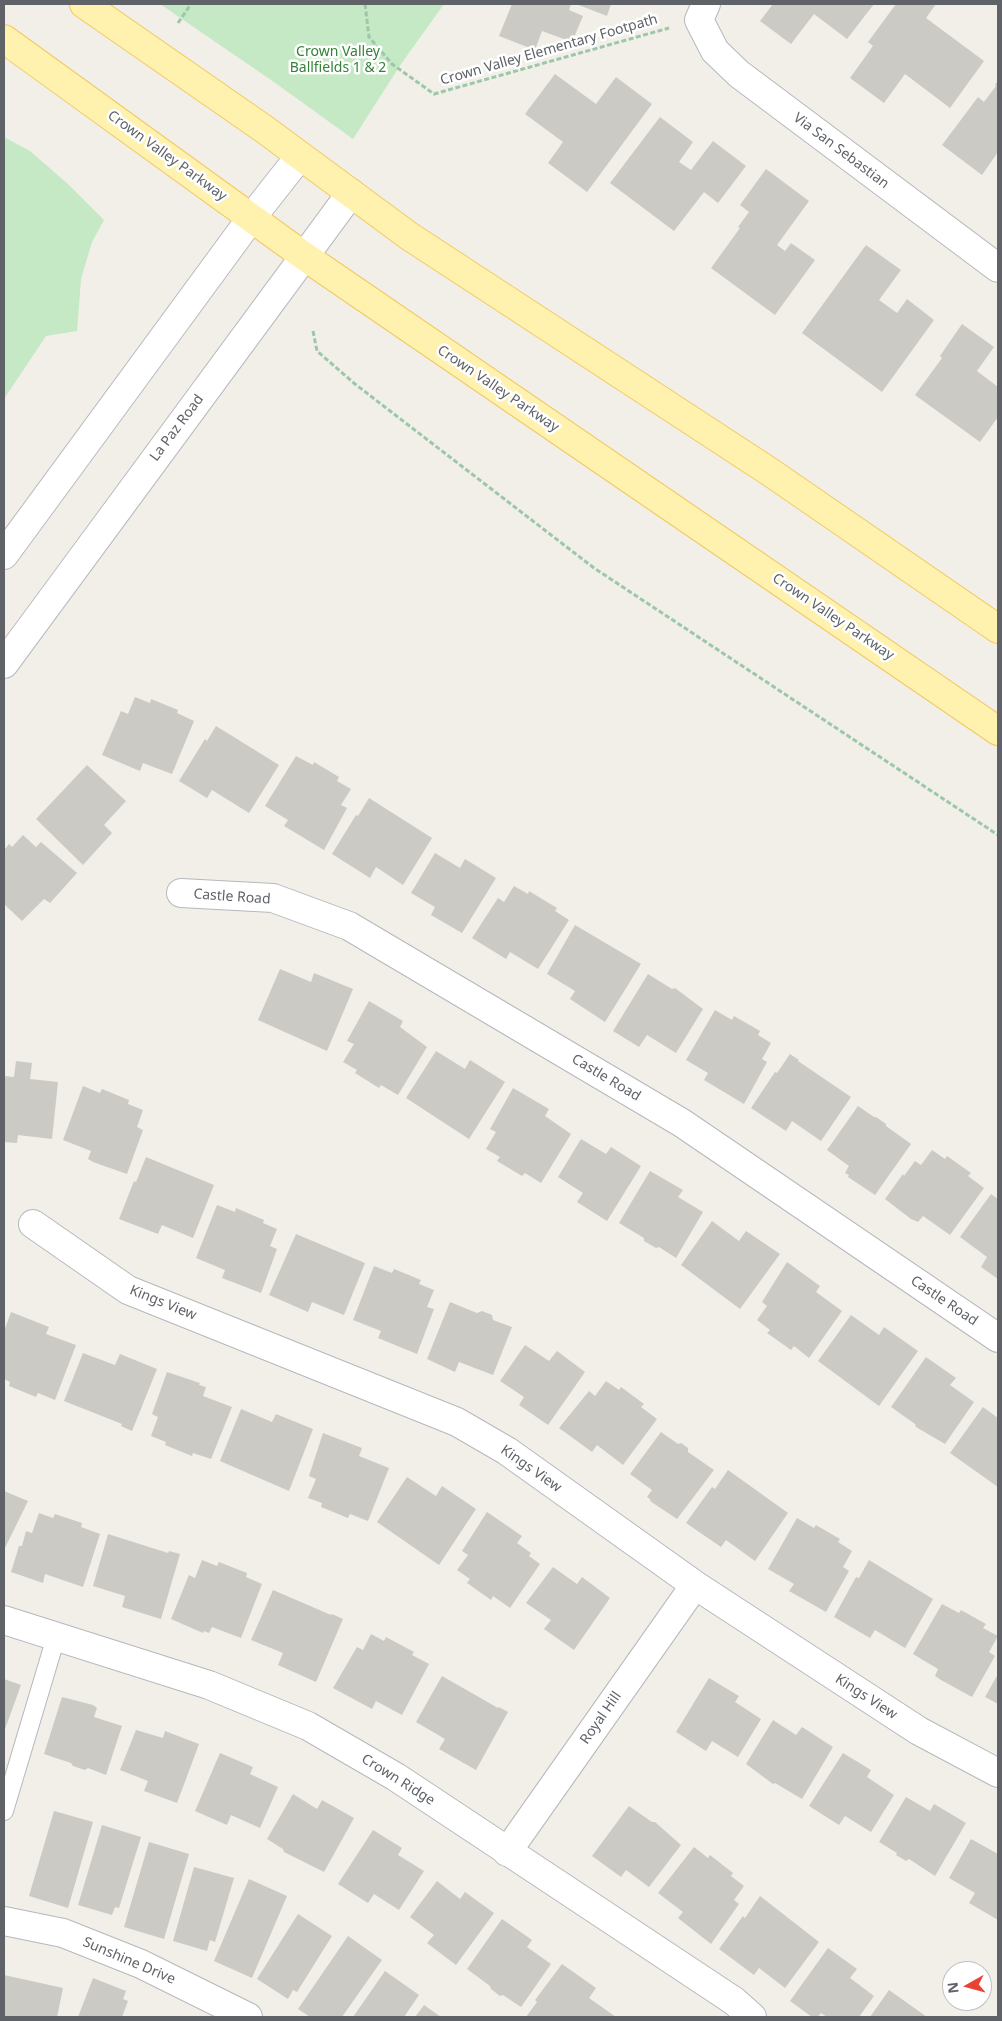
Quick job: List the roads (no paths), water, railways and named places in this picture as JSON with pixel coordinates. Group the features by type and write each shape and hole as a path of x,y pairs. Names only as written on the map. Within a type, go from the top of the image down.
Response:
{"main road":[{"path":"84,4 300,156 409,236 770,472 998,629"},
{"name":"Crown Valley Parkway","path":"4,39 304,256 998,730"}],"street":[{"name":"Via San Sebastian","path":"703,12 715,51 739,74 998,268"},
{"path":"4,555 252,217 300,156"},
{"name":"La Paz Road","path":"4,664 351,193"},
{"name":"Castle Road","path":"181,893 273,898 349,926 682,1123 998,1338"},
{"name":"Kings View","path":"32,1224 128,1290 457,1422 506,1451 694,1585 919,1731 998,1773"},
{"name":"Royal Hill","path":"507,1852 694,1585"},
{"name":"Crown Ridge","path":"4,1620 209,1685 308,1726 396,1777 734,2001 752,2017"},
{"name":"Sunshine Drive","path":"4,1921 63,1933 141,1964 248,2017"}],"lane":[{"path":"4,1811 56,1637"}],"park label":[{"name":"Crown Valley Ballfields 1 & 2","path":"338,60"}]}
